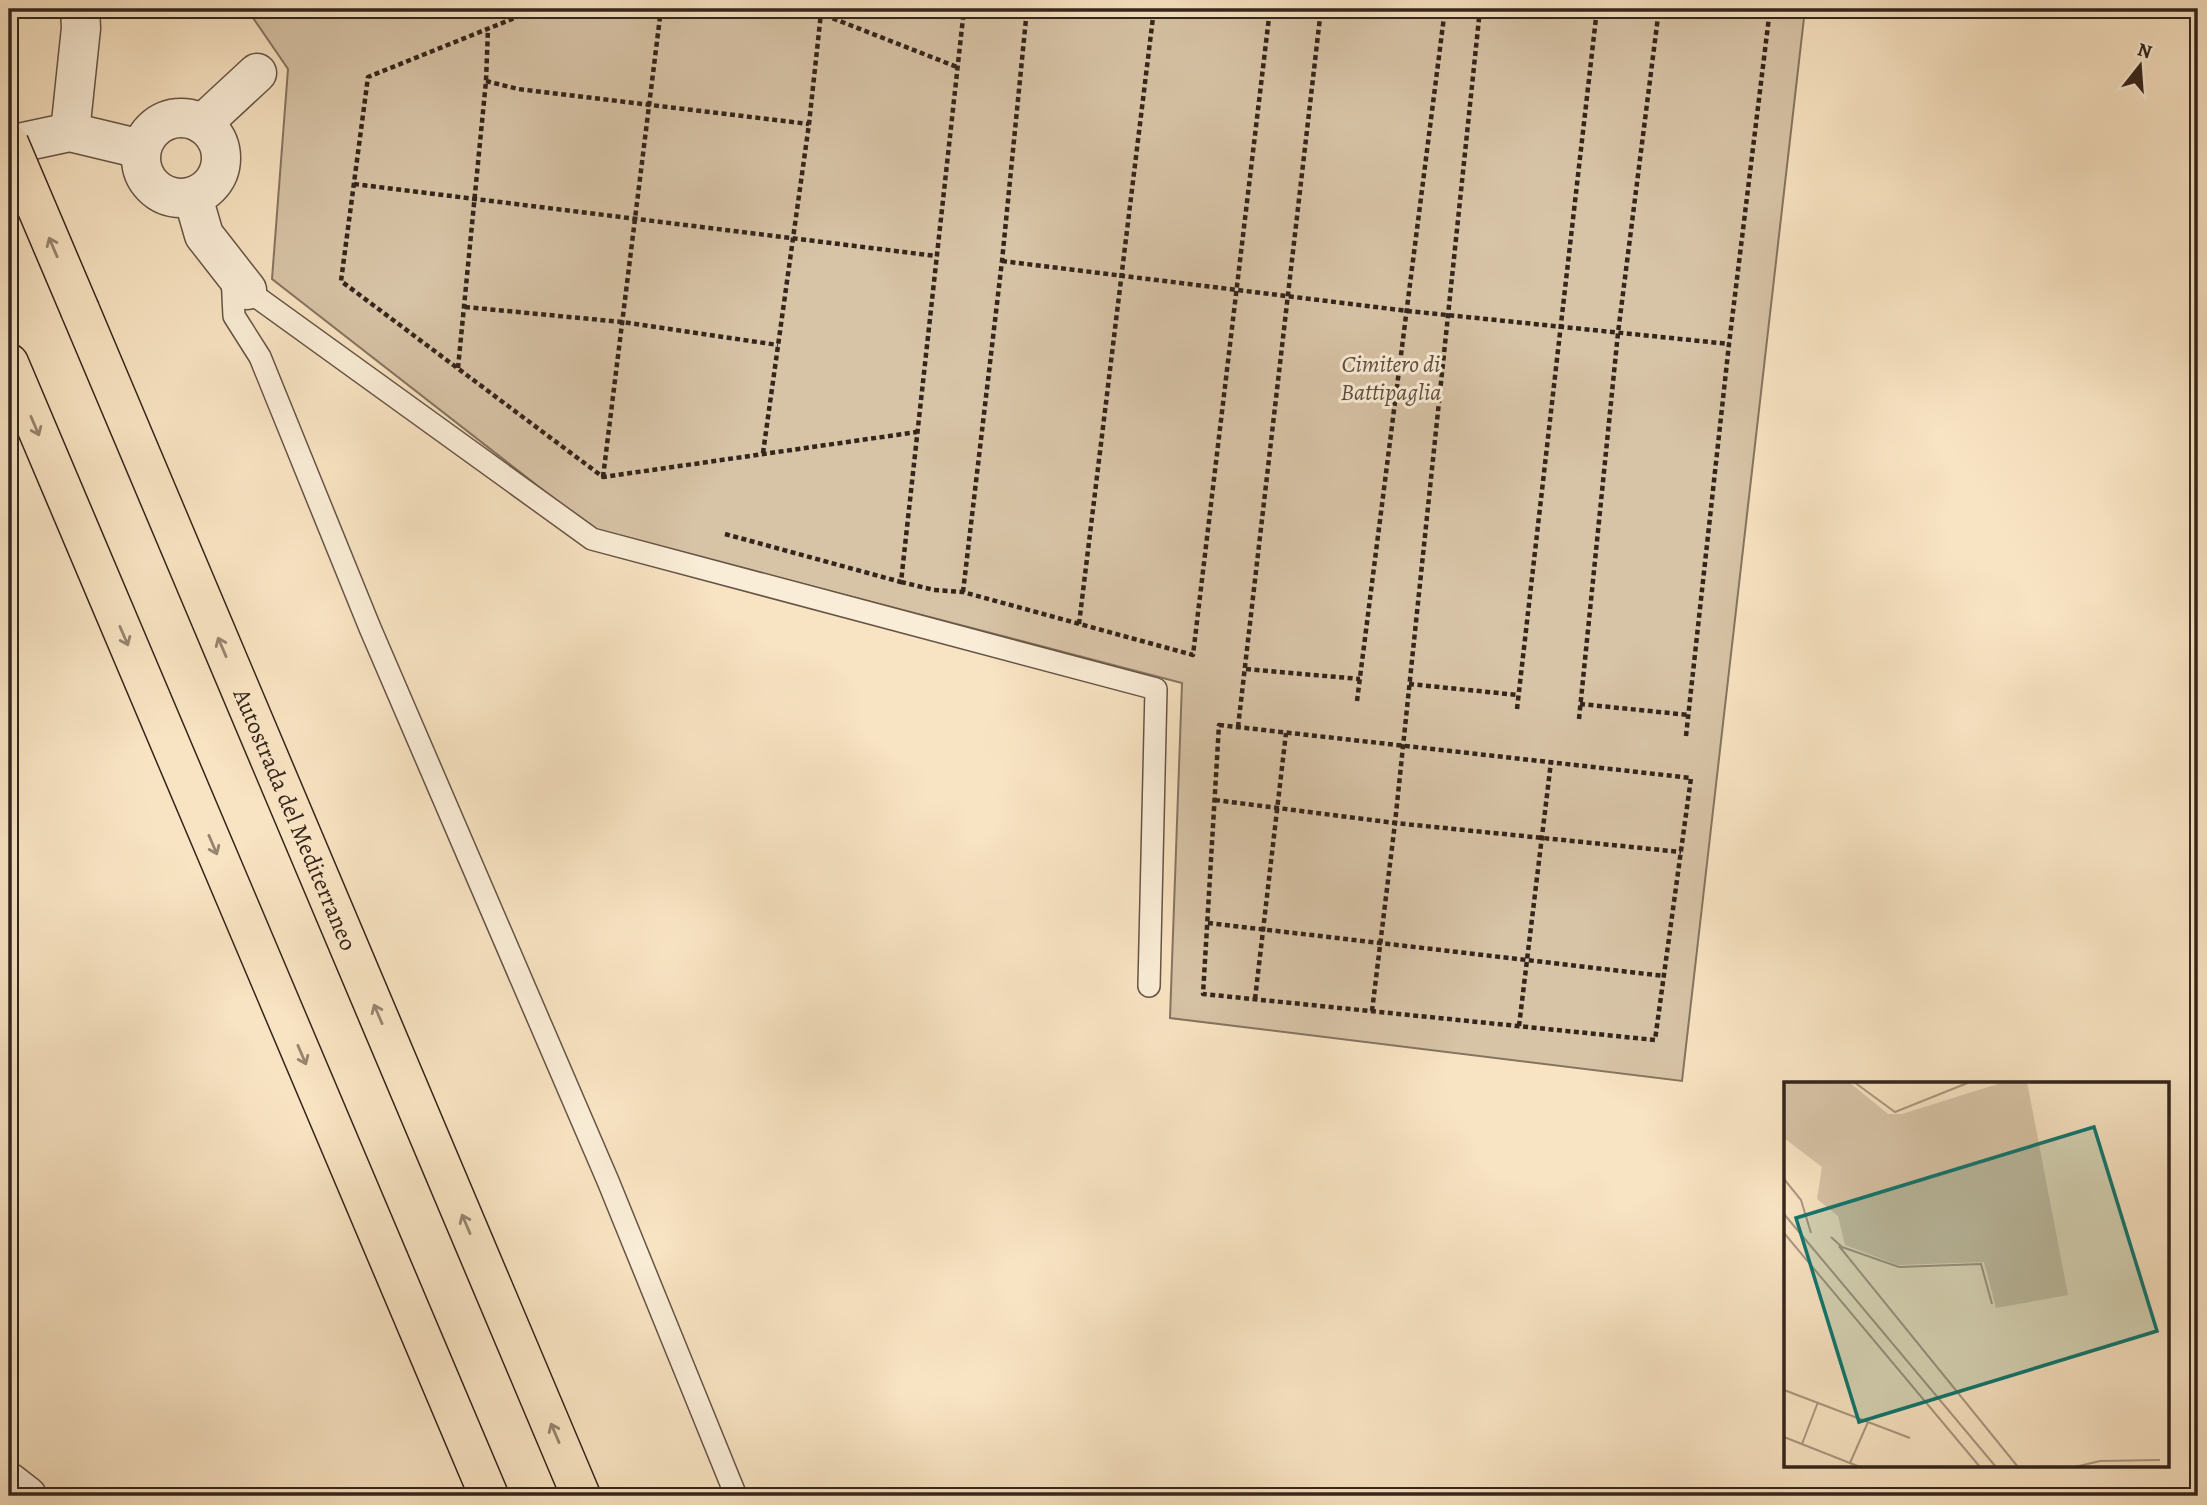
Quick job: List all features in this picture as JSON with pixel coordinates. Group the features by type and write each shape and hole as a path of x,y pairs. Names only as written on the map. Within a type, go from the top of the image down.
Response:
{"highway":[{"name":"Autostrada del Mediterraneo","path":"9,144 582,1496"},
{"path":"9,363 489,1496"}],"street":[{"path":"70,132 81,29 80,9"},
{"path":"202,124 257,73"},
{"path":"190,119 202,124 212,132 219,143 222,157 214,182 193,197 169,197 158,192 142,173 141,149 145,137 165,120 190,119"},
{"path":"9,144 70,132 141,149"},
{"path":"193,197 204,235 240,281"},
{"path":"9,1482 27,1496"}],"lane":[{"path":"736,1496 608,1181 376,641 260,357 234,316 240,281 592,539 1156,689 1149,986"}],"path":[{"path":"537,9 368,78 341,281 603,477 917,432"},
{"path":"603,477 661,9"},
{"path":"809,9 957,67"},
{"path":"901,582 964,9"},
{"path":"963,592 1002,261 1027,9"},
{"path":"1079,624 1154,9"},
{"path":"725,534 901,582 934,590 963,592 1193,655 1270,9"},
{"path":"1238,727 1321,9"},
{"path":"1357,702 1445,9"},
{"path":"1372,1011 1395,823 1480,9"},
{"path":"1517,709 1597,9"},
{"path":"1579,719 1618,333 1659,9"},
{"path":"1686,736 1729,344 1770,9"},
{"path":"763,453 809,124 821,13"},
{"path":"458,368 476,199 488,29"},
{"path":"486,81 518,89 809,124"},
{"path":"354,184 937,256"},
{"path":"1002,261 1408,311 1729,344"},
{"path":"465,307 622,322 778,345"},
{"path":"1245,669 1360,679"},
{"path":"1409,684 1518,695"},
{"path":"1580,704 1689,715"},
{"path":"1219,724 1238,727 1691,778 1655,1040 1203,994 1219,724"},
{"path":"1255,999 1286,732"},
{"path":"1519,1026 1551,762"},
{"path":"1215,800 1395,823 1681,852"},
{"path":"1208,923 1664,976"}],"green space":[{"name":"Cimitero di Battipaglia","path":"247,9 1805,9 1682,1081 1170,1018 1182,683 593,529 272,279 288,69"}]}
